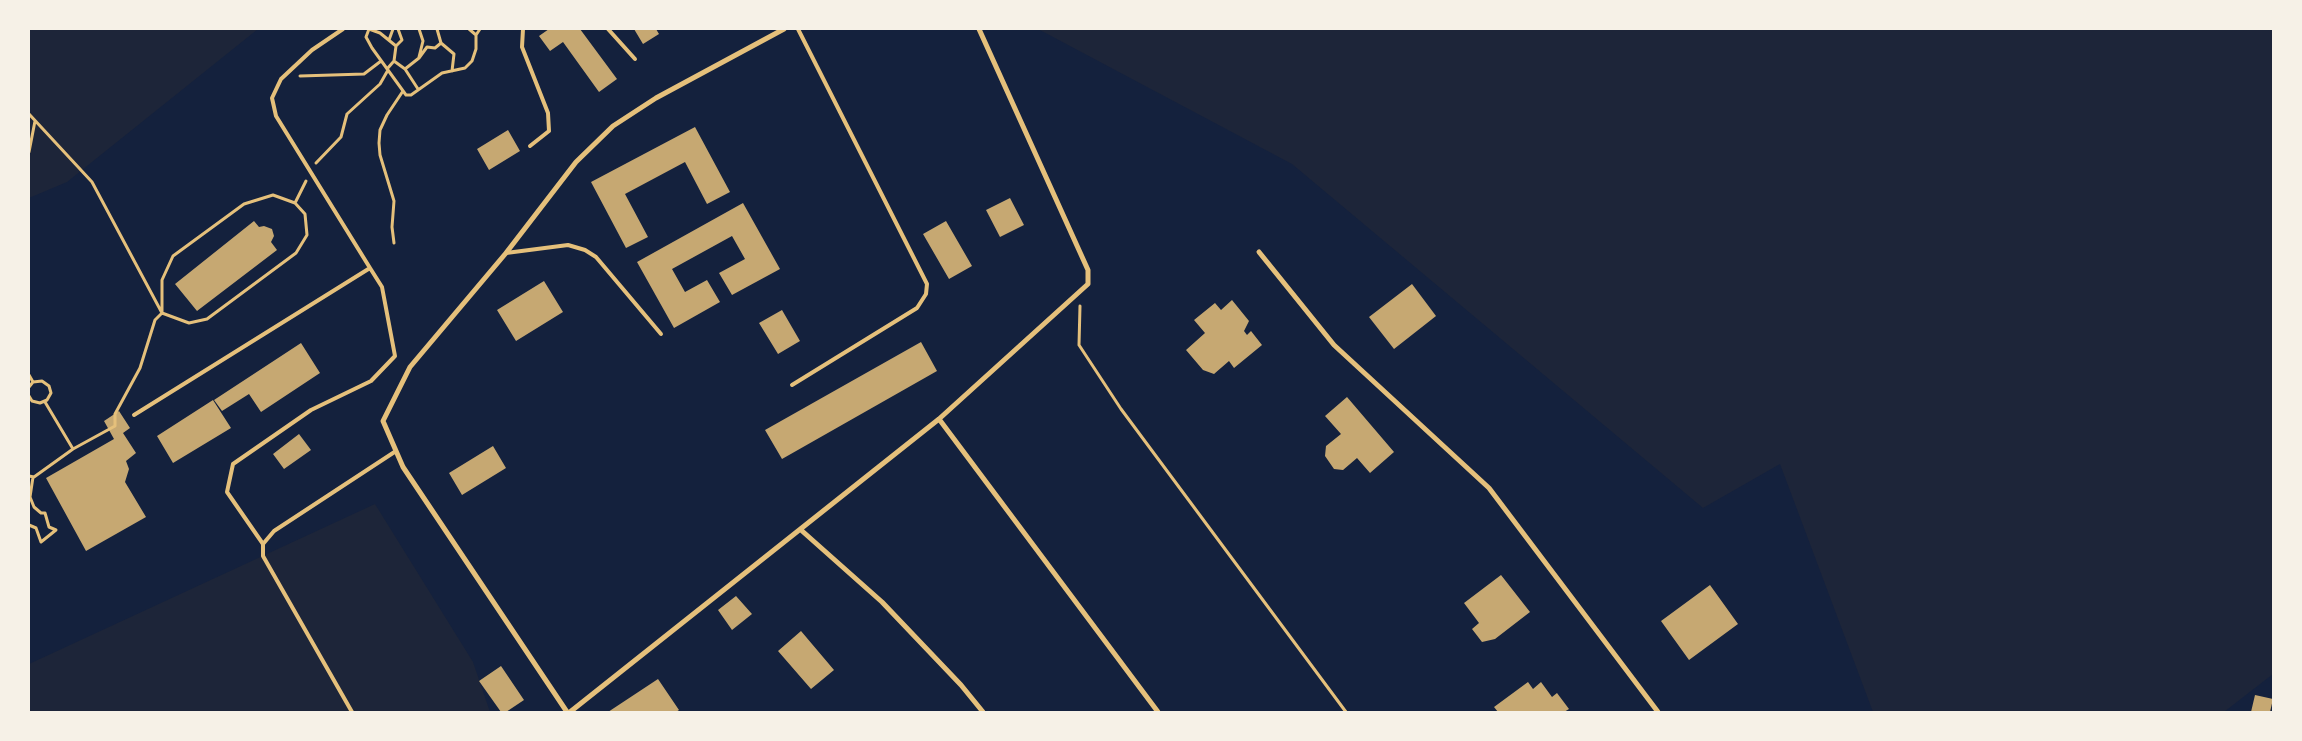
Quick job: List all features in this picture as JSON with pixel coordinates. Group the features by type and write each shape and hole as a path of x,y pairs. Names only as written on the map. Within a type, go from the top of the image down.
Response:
{"street":[{"path":"784,29 656,98 614,126 576,162 506,253 410,367 383,421 403,467 569,712 939,419 1088,284 1088,270 979,29"},
{"path":"1259,252 1334,345 1489,488 1658,712"},
{"path":"939,419 1158,712"},
{"path":"801,530 882,602 961,685 983,712"}],"lane":[{"path":"343,29 312,50 281,79 272,98 276,116 382,287 395,356 371,381 310,410 233,464 227,492 263,544 263,556 352,712"},
{"path":"523,29 522,47 548,113 549,131 530,146"},
{"path":"608,29 635,59"},
{"path":"792,385 917,308 926,294 927,284 798,29"},
{"path":"506,253 568,245 585,250 596,257 661,334"},
{"path":"134,414 370,268"},
{"path":"263,544 274,532 396,451"}],"path":[{"path":"396,46 380,33 369,29 366,36 381,61 403,91 406,94 412,95 442,73 465,68 472,60 476,49 476,35 480,29"},
{"path":"389,40 393,29"},
{"path":"309,158 314,166 341,137 347,114 380,84 394,61 396,46 402,40 398,29"},
{"path":"418,58 422,41 419,29"},
{"path":"437,29 441,43 454,54 452,71"},
{"path":"469,29 476,35"},
{"path":"405,69 427,48 435,48 441,43"},
{"path":"294,79 299,76 312,75 364,74 381,61"},
{"path":"394,61 405,69 418,89"},
{"path":"394,243 392,227 394,201 378,143 380,130 387,115 403,91"},
{"path":"29,114 92,182 162,313 189,323 207,319 296,253 307,235 305,214 294,203 273,195 244,204 173,256 162,280 162,313 155,320 140,368 115,414 115,426 73,449 34,477 30,498 34,507 41,513 45,513 49,527 56,530 41,542 36,528 29,525"},
{"path":"29,152 35,121"},
{"path":"294,203 310,172"},
{"path":"1080,293 1078,345 1121,408 1346,712"},
{"path":"29,375 33,382"},
{"path":"29,387 33,382 42,381 49,386 50,397 45,402 36,403 29,396"},
{"path":"45,402 73,449"},
{"path":"29,476 34,477"}],"shaded area":[{"path":"29,29 258,29 67,182 29,198"},
{"path":"1038,29 2273,29 2273,674 2224,712 1873,712 1780,464 1703,508 1292,164"},
{"path":"375,504 473,662 490,712 29,712 29,664"}],"building":[{"path":"549,29 580,29 617,79 599,92 563,42 550,51 539,36"},
{"path":"634,29 656,29 659,34 643,44"},
{"path":"695,127 730,192 707,204 685,162 625,194 648,237 626,248 591,182"},
{"path":"508,130 520,151 489,170 477,149"},
{"path":"1010,198 1024,225 1000,237 986,210"},
{"path":"743,203 780,269 732,295 719,273 745,259 732,236 672,269 685,292 707,280 720,302 674,328 637,262"},
{"path":"254,221 259,227 264,226 272,229 274,236 271,242 277,250 197,311 175,284"},
{"path":"946,221 972,266 949,279 923,234"},
{"path":"544,281 563,312 516,341 497,310"},
{"path":"1412,284 1436,316 1394,349 1369,317"},
{"path":"1232,300 1249,321 1244,331 1247,335 1251,331 1262,345 1234,368 1229,361 1214,374 1203,370 1186,350 1205,333 1194,320 1215,303 1221,310"},
{"path":"782,310 800,341 778,354 759,323"},
{"path":"921,342 937,371 782,459 765,430"},
{"path":"301,343 320,373 261,412 249,394 222,411 214,400"},
{"path":"1347,397 1394,452 1370,473 1357,458 1343,470 1334,469 1325,456 1326,446 1341,434 1325,416"},
{"path":"213,400 231,428 173,463 157,436"},
{"path":"119,411 130,428 123,433 136,453 126,461 129,469 125,482 146,517 86,551 46,478 114,439 104,421"},
{"path":"299,434 311,450 284,469 273,454"},
{"path":"493,446 506,468 462,495 449,473"},
{"path":"1501,575 1530,612 1495,639 1482,642 1472,629 1479,623 1464,603"},
{"path":"1710,585 1738,624 1689,660 1661,621"},
{"path":"736,596 752,614 732,630 718,610"},
{"path":"801,631 834,670 811,689 778,651"},
{"path":"501,666 524,700 506,712 501,712 479,681"},
{"path":"658,679 679,710 676,712 608,712"},
{"path":"1528,682 1533,689 1541,682 1552,697 1557,693 1569,709 1564,712 1498,712 1494,707"},
{"path":"2255,695 2273,699 2270,712 2251,712"}]}
